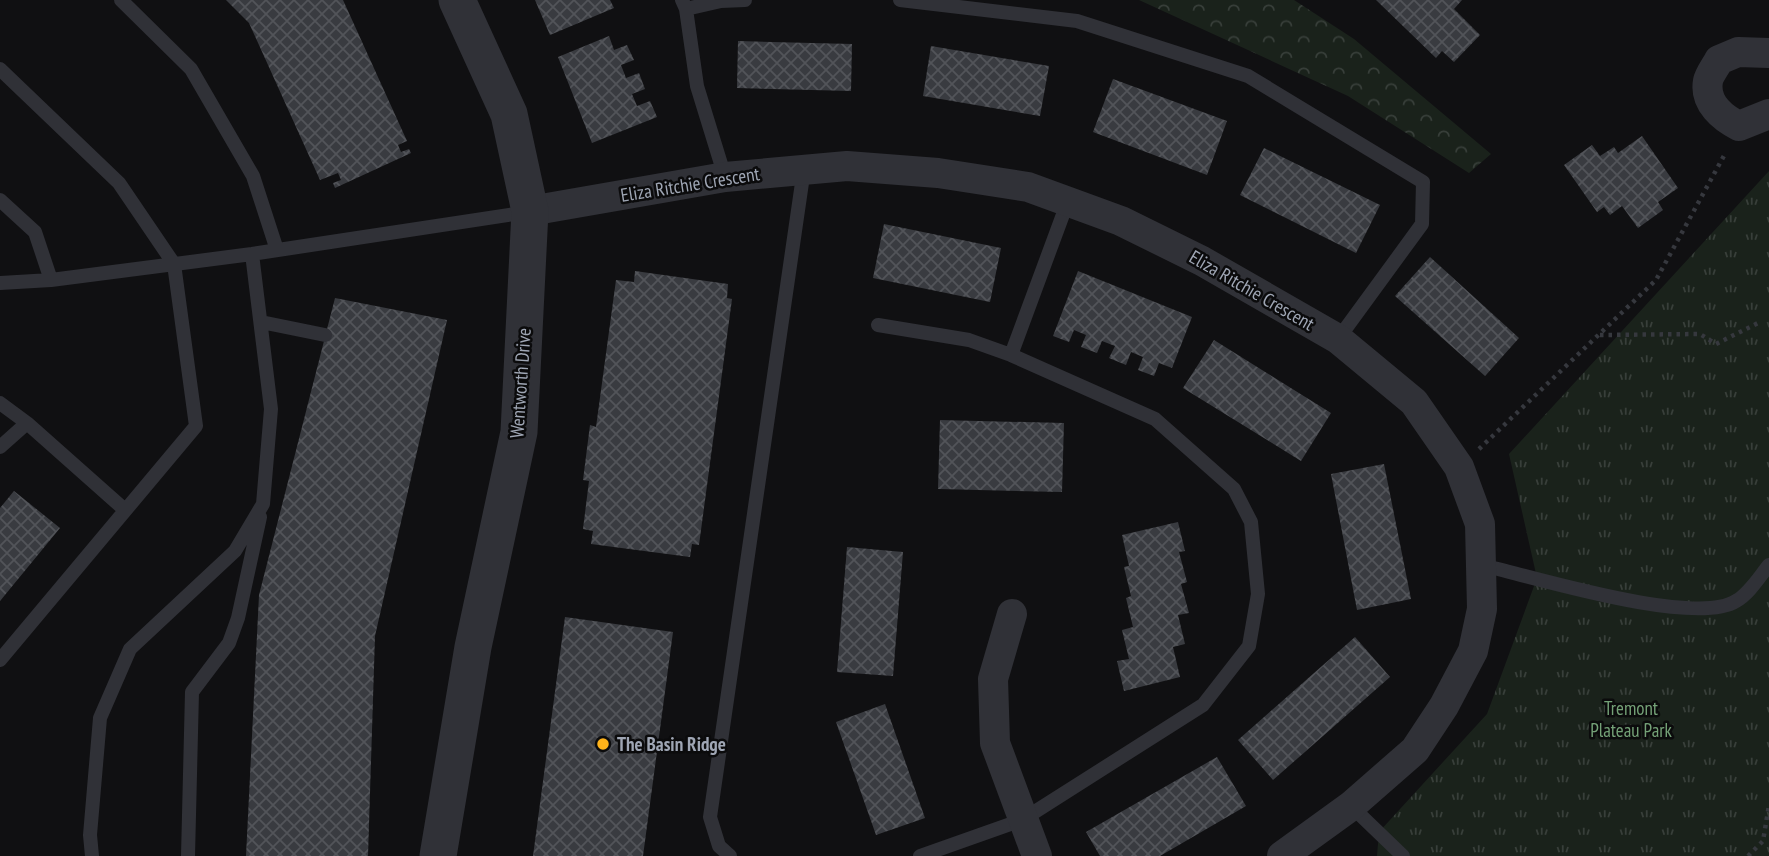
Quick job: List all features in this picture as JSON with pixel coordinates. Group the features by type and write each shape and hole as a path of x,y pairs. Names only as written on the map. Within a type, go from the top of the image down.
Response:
{"street":[{"name":"Wentworth Drive","path":"438,856 473,647 519,432 530,211 509,114 457,0"},
{"path":"1769,53 1738,52 1719,60 1708,81 1711,100 1720,117 1739,126 1769,114"},
{"name":"Eliza Ritchie Crescent","path":"530,211 725,177 847,166 938,173 1028,187 1121,221 1202,261 1338,339 1414,402 1459,467 1480,524 1482,609 1473,651 1444,706 1415,750 1351,806 1282,856"},
{"path":"1012,614 993,679 995,743 1037,856"}],"lane":[{"path":"121,0 191,69 253,176 277,250"},
{"path":"725,177 697,86 684,4 745,0"},
{"path":"900,0 1077,21 1248,76 1423,182 1422,224 1338,339"},
{"path":"0,69 119,183 174,264 196,426 0,660"},
{"path":"730,856 719,846 710,817 804,169"},
{"path":"0,200 35,232 51,280"},
{"path":"1011,355 1068,201"},
{"path":"0,283 51,280 252,254 530,211"},
{"path":"188,856 192,692 229,643 238,618 263,505 271,409 252,254"},
{"path":"261,322 325,335"},
{"path":"878,325 969,341 1011,355 1155,419 1234,489 1251,522 1258,594 1249,646 1203,705 1022,820 920,856"},
{"path":"0,403 27,423 125,510"},
{"path":"0,447 27,423"},
{"path":"92,856 90,835 100,718 131,649 235,551 263,505"},
{"path":"1482,565 1660,607 1711,609 1737,601 1769,565"},
{"path":"1351,806 1403,856"}],"path":[{"path":"1459,467 1656,280 1739,126"},
{"path":"1599,335 1700,334 1716,344 1760,322"},
{"path":"1748,856 1763,841 1769,805"}],"green space":[{"path":"1139,0 1294,0 1354,39 1491,154 1469,173 1348,96"},
{"name":"Tremont Plateau Park","path":"1769,171 1769,856 1377,856 1379,832 1487,714 1537,578 1509,454"}],"building":[{"path":"226,0 343,0 407,141 398,145 401,152 409,149 411,153 335,188 333,183 341,180 338,173 320,180 249,23"},
{"path":"535,0 610,0 614,8 550,35"},
{"path":"1376,0 1462,0 1454,9 1480,35 1454,62 1442,51 1436,58"},
{"path":"609,36 614,50 627,45 634,60 621,65 626,78 639,73 645,89 632,94 637,106 650,101 657,117 592,143 558,57"},
{"path":"738,41 852,44 851,91 737,88"},
{"path":"931,46 1049,66 1040,116 923,96"},
{"path":"1113,79 1227,121 1207,175 1093,132"},
{"path":"1642,136 1678,188 1658,202 1663,210 1638,228 1622,206 1610,215 1604,207 1597,212 1564,165 1592,145 1600,156 1614,147 1618,153"},
{"path":"1264,148 1380,205 1356,253 1240,195"},
{"path":"884,224 1001,248 990,302 873,278"},
{"path":"1430,257 1519,338 1485,376 1395,296"},
{"path":"635,271 728,284 727,298 732,299 699,545 692,544 690,557 591,544 593,531 583,529 589,481 583,480 590,425 596,427 616,280 634,282"},
{"path":"1078,271 1192,317 1172,368 1159,363 1154,376 1138,370 1143,357 1131,352 1126,365 1109,358 1115,346 1102,341 1097,353 1081,347 1086,335 1074,330 1069,342 1053,336"},
{"path":"335,298 447,320 375,636 368,856 246,856 259,595"},
{"path":"1214,340 1331,413 1301,461 1183,388"},
{"path":"940,420 1064,423 1062,492 938,489"},
{"path":"1384,464 1411,599 1357,610 1331,474"},
{"path":"14,491 60,528 0,601 0,508"},
{"path":"1178,522 1185,551 1179,552 1187,582 1181,584 1189,613 1178,615 1185,644 1173,647 1180,677 1124,691 1117,661 1129,659 1122,630 1133,627 1126,598 1131,596 1124,567 1129,566 1122,535"},
{"path":"847,547 903,552 893,676 837,672"},
{"name":"The Basin Ridge","path":"565,617 673,632 643,856 533,856"},
{"path":"1355,637 1390,677 1273,780 1238,740"},
{"path":"885,704 925,818 876,835 836,722"},
{"path":"1217,757 1246,806 1160,856 1100,856 1086,832"}],"place":[{"name":"The Basin Ridge","path":"603,744"}]}
